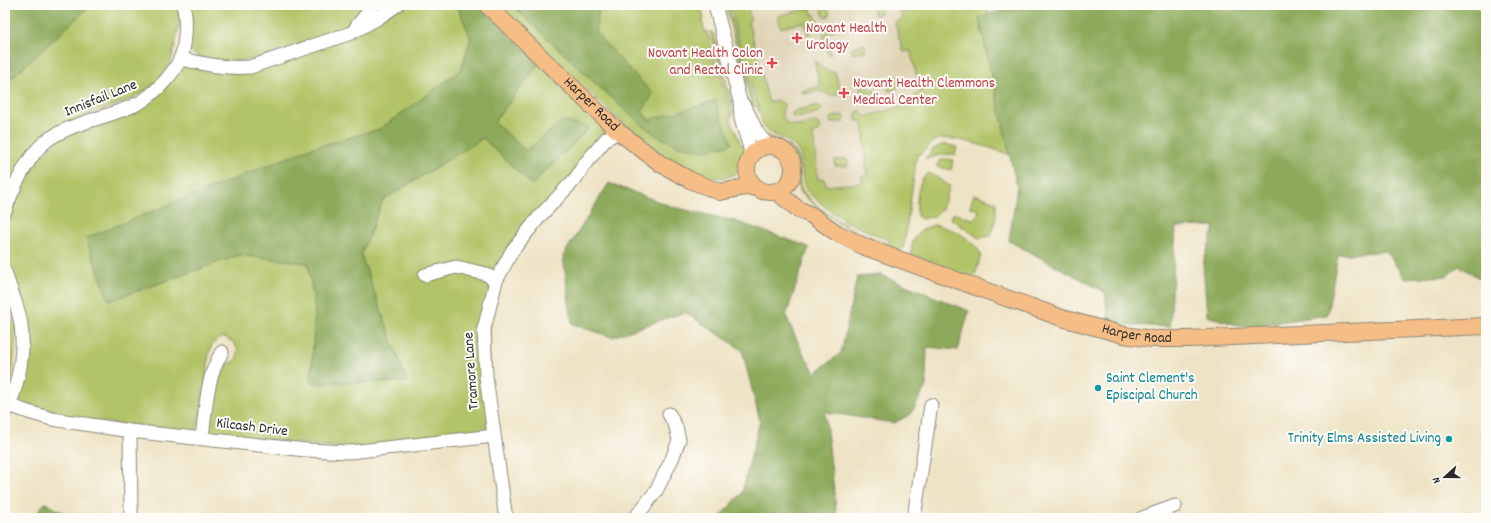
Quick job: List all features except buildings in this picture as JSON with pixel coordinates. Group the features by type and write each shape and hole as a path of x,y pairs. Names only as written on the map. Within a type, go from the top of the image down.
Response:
{"main road":[{"name":"Harper Road","path":"487,5 619,132 648,156 668,169 720,192 746,187 756,187"},
{"path":"707,186 735,178 743,171 749,160 758,149 770,146 777,147 789,156 793,169 792,177 788,183 776,191 769,192 762,190 756,187 749,178 749,160"},
{"name":"Harper Road","path":"792,177 798,195 811,215"},
{"name":"Harper Road","path":"776,191 798,209 811,215 837,233 865,247 1062,318 1124,335 1152,339 1187,339 1486,326"}],"street":[{"name":"Innisfail Lane","path":"5,211 24,170 35,153 46,142 71,127 140,102 151,94 164,81 180,59 186,24 184,5"},
{"path":"351,33 374,5"},
{"path":"180,59 221,67 250,67 351,33 378,18 397,5"},
{"path":"715,5 740,101 741,119 750,148 749,160"},
{"path":"740,101 748,110 758,134 770,146"},
{"name":"Tramore Lane","path":"507,518 486,377 484,328 496,281 512,251 540,216 576,178 583,166 607,138 619,132"},
{"path":"425,275 456,267 486,274 496,281"},
{"path":"5,272 21,325 21,354 16,382 7,408"},
{"path":"202,438 210,376 222,352"},
{"path":"914,518 931,405"},
{"name":"Kilcash Drive","path":"7,408 52,419 130,431 306,450 350,452 494,436"},
{"path":"635,518 656,491 672,460 679,440 676,427 669,414"},
{"path":"130,431 132,518"},
{"path":"1142,518 1176,506"}],"shaded area":[{"name":"Novant Health Clemmons Medical Center","path":"733,5 1017,5 979,18 933,81 873,184 831,196 815,179 801,153 790,140 765,125"}],"green space":[{"path":"5,5 91,5 5,84"},
{"path":"91,5 177,5 180,21 171,62 153,86 129,100 60,126 5,198 5,84"},
{"path":"188,5 368,5 357,17 331,34 250,60 225,61 206,59 191,52 188,46"},
{"path":"403,5 457,5 471,38 461,70 380,129 309,149 109,301 239,255 308,263 315,310 311,383 407,382 361,255 383,200 483,138 532,185 589,128 562,121 526,152 494,122 539,63 601,124 605,130 604,136 490,285 487,430 482,434 355,449 214,435 208,429 213,382 221,369 237,358 238,350 234,343 225,337 218,339 212,345 209,353 207,375 197,430 193,432 74,419 24,404 20,401 18,396 24,370 6,255 5,238 7,222 15,201 41,156 53,144 63,137 121,115 184,65 212,72 238,73"},
{"path":"457,5 479,5 539,63 494,122 526,151 562,121 589,127 532,185 483,138 383,200 361,255 407,382 311,383 315,310 308,263 239,255 109,301 86,238 309,149 380,129 461,70 471,38"},
{"path":"497,5 512,5 634,118 655,135 679,146 642,112 596,31 597,18 601,5 701,5 704,20 702,21 705,31 707,31 732,122 741,145 746,143 746,154 742,167 730,176 712,178 691,171 667,157 619,120"},
{"path":"512,5 601,5 597,18 596,31 602,40 653,94 642,112 649,120 715,101 732,144 703,151 679,146 655,135 596,84"},
{"path":"725,5 728,5 755,108 752,106"},
{"path":"730,5 747,5 751,20 748,21 759,61 745,64"},
{"path":"823,5 828,5 830,16 824,17 822,11"},
{"path":"872,5 879,5 881,13 875,15"},
{"path":"898,5 985,5 989,15 979,19 1010,155 973,143 952,139 937,140 921,154 917,154 904,245 900,252 839,224 802,194 798,184 797,161 793,152 784,144 771,140 767,135 789,146 797,154 802,189 817,206 841,222 867,236 889,244 890,241 843,219 811,196 805,187 802,176 802,159 797,149 789,142 770,133 763,125 746,68 759,63 769,102 777,100 785,105 782,110 782,114 787,124 798,126 815,122 819,124 820,131 813,133 818,180 824,179 826,186 862,183 862,176 867,175 863,121 856,121 856,114 861,110 864,117 916,103 915,95 921,92 910,50 905,52 903,51 895,23 896,21 902,19"},
{"path":"1017,5 1474,5 1486,15 1486,282 1459,266 1447,276 1405,278 1385,251 1338,255 1327,315 1245,327 1207,316 1203,263 1215,226 1176,227 1170,327 1109,324 1105,292 1009,241 1017,187 979,18"},
{"path":"811,8 812,14 814,14 818,21 808,35 804,22 781,28 778,16"},
{"path":"833,28 835,29 834,31 826,34 831,54 828,55 823,35 825,31"},
{"path":"710,31 714,34 734,112 732,116"},
{"path":"863,44 865,45 865,51 854,54 852,53 851,48"},
{"path":"814,59 823,68 828,71 835,72 841,94 831,96 824,92 818,92 803,94 802,91 820,86"},
{"path":"897,77 899,79 898,86 894,91 889,91 887,87 893,85 891,78"},
{"path":"867,85 869,91 876,90 877,93 875,95 869,96 862,92 861,87"},
{"path":"818,105 822,108 819,112 797,118 792,116 794,111"},
{"path":"842,115 844,117 844,122 831,123 830,119 832,117"},
{"path":"944,144 957,147 955,155 943,154 925,159 933,149"},
{"path":"846,159 848,161 848,166 835,166 835,160"},
{"path":"941,160 953,160 951,170 936,166"},
{"path":"928,173 950,186 942,209 935,216 922,219 917,216 918,193 921,182"},
{"path":"609,183 673,207 735,221 809,247 786,316 802,351 815,373 841,353 857,277 881,275 969,311 958,350 927,347 926,386 911,414 894,423 825,412 837,518 719,518 742,493 760,421 742,350 685,312 612,337 572,324 563,256"},
{"path":"974,194 996,202 996,218 990,236 979,238 951,219 953,213 976,220 979,210 970,207"},
{"path":"935,225 955,231 967,238 977,248 981,254 976,273 969,278 911,255 912,244 917,235 924,229"},
{"path":"5,294 16,330 12,379 5,400"},
{"path":"45,503 70,516 71,518 32,518"}],"place":[{"name":"Novant Health Urology","path":"797,38"},
{"name":"Novant Health Colon and Rectal Clinic","path":"772,63"},
{"name":"Novant Health Clemmons Medical Center","path":"844,93"},
{"name":"Saint Clement's Episcipal Church","path":"1098,388"},
{"name":"Trinity Elms Assisted Living","path":"1449,439"}]}
